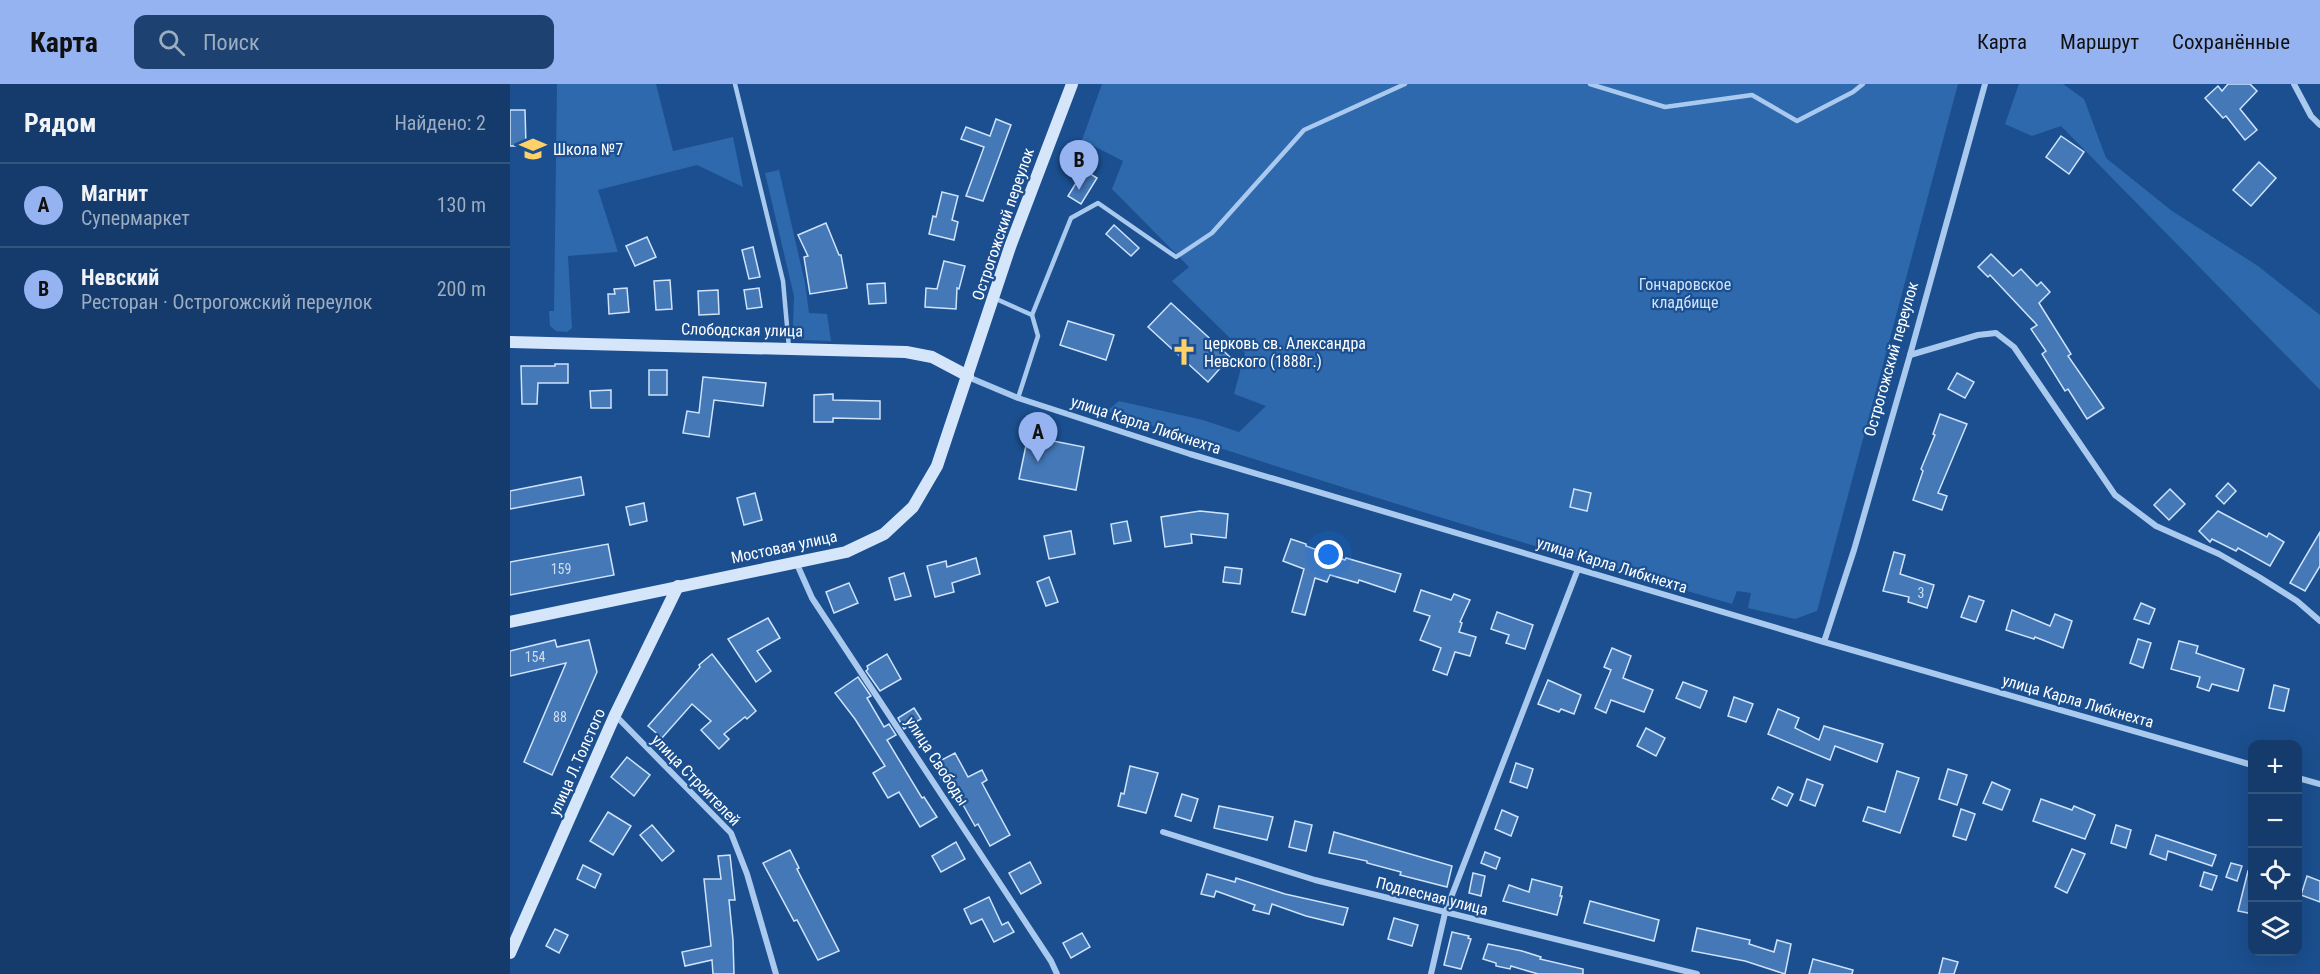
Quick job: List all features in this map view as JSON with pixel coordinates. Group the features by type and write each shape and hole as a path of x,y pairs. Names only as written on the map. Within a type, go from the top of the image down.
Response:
{"main road":[{"name":"Острогожский переулок","path":"968,376 1010,247 1072,84"},
{"name":"Слободская улица","path":"510,342 906,352 932,357 968,376"},
{"name":"Мостовая улица","path":"510,622 846,552 884,534 913,507 937,466 968,376"},
{"name":"улица Л.Толстого","path":"510,953 615,715 678,586"}],"street":[{"name":"Острогожский переулок","path":"1824,642 1854,550 1985,84"},
{"path":"2294,84 2311,117 2320,125"},
{"path":"1910,355 1978,334 1996,333 2014,347 2115,495 2156,526 2219,554 2259,577 2297,601 2320,621"},
{"name":"улица Карла Либкнехта","path":"968,376 1018,398 1190,454 1824,642 2248,764"},
{"name":"улица Свободы","path":"796,562 813,598 1032,932 1057,974"},
{"path":"1431,974 1445,913 1578,569"},
{"name":"улица Строителей","path":"615,715 731,833 747,874 776,974"},
{"path":"2302,779 2320,784"},
{"name":"Подлесная улица","path":"1163,832 1315,880 1697,974"}],"lane":[{"path":"735,84 783,281 789,348"},
{"path":"1018,398 1038,336 1032,315 1071,218 1098,203 1176,256 1212,233 1304,130 1405,84"},
{"path":"1590,84 1665,107 1752,95 1797,121 1853,92 1863,84"},
{"path":"994,298 1032,315"}],"green space":[{"path":"557,84 656,84 673,151 733,137 743,187 697,165 598,190 618,252 568,256 572,328 567,332 556,331 550,326 549,311 554,311"},
{"name":"Гончаровское кладбище","path":"1102,84 1958,84 1817,611 1795,619 1748,608 1751,593 1737,591 1732,604 1418,511 1107,411 1119,401 1203,420 1239,432 1266,406 1234,394 1245,353 1172,281 1189,267 1112,189 1123,161 1082,140"},
{"path":"2019,84 2063,84 2084,99 2106,158 2172,211 2258,266 2320,315 2320,390 2061,126 2032,136 2005,124"},
{"path":"779,170 805,283 809,313 827,314 831,341 803,340 796,335 793,325 794,296 765,173"}],"building":[{"path":"2228,84 2250,84 2257,91 2240,109 2257,130 2245,140 2226,116 2223,118 2205,98 2218,86 2222,91"},
{"path":"510,110 525,110 526,146 510,146"},
{"path":"996,119 1011,125 983,201 966,196 984,147 961,139 966,127 990,136"},
{"path":"2061,136 2084,152 2069,174 2046,157"},
{"path":"2259,162 2276,178 2251,206 2233,190"},
{"path":"1084,170 1097,178 1081,204 1068,196"},
{"path":"942,192 958,196 952,220 958,222 954,240 929,234"},
{"path":"826,223 839,255 841,255 847,288 810,294 804,257 808,256 798,235"},
{"path":"1114,225 1139,248 1131,256 1106,234"},
{"path":"647,237 656,257 635,266 626,246"},
{"path":"753,247 760,277 749,279 742,250"},
{"path":"1991,254 2013,276 2021,269 2037,286 2041,282 2050,292 2039,303 2071,354 2068,356 2104,408 2087,419 2068,389 2065,391 2042,354 2046,351 2031,329 2037,325 1990,275 1988,277 1978,267"},
{"path":"944,261 965,266 959,289 957,288 956,309 925,307 926,288 937,289"},
{"path":"670,280 672,309 656,310 654,281"},
{"path":"885,283 886,303 869,304 867,284"},
{"path":"627,288 629,312 609,314 608,294 615,294 614,289"},
{"path":"759,288 762,307 747,309 744,290"},
{"path":"718,290 719,314 699,315 698,291"},
{"path":"1171,303 1230,357 1208,382 1148,327"},
{"path":"1068,321 1114,335 1106,360 1060,345"},
{"path":"555,364 568,364 568,383 538,383 537,404 522,404 521,366 555,366"},
{"path":"649,370 667,370 667,395 649,395"},
{"path":"1957,373 1974,382 1965,398 1948,389"},
{"path":"703,377 766,383 763,406 714,400 709,437 683,433 687,411 699,413"},
{"path":"611,390 611,408 591,408 590,391"},
{"path":"833,394 833,400 880,401 880,419 833,418 833,422 814,422 814,395"},
{"path":"1940,414 1967,424 1938,493 1947,496 1942,510 1913,500"},
{"path":"1028,436 1084,447 1076,490 1019,479"},
{"path":"581,477 584,495 510,509 510,491"},
{"path":"2228,483 2236,491 2224,504 2216,496"},
{"path":"1574,489 1591,493 1587,511 1570,507"},
{"path":"2170,489 2185,504 2169,520 2154,505"},
{"path":"755,493 762,520 744,525 737,498"},
{"path":"644,503 647,521 630,525 626,507"},
{"path":"1200,511 1228,514 1226,538 1191,534 1192,543 1165,547 1161,517"},
{"path":"2218,511 2267,537 2269,533 2284,542 2270,566 2238,548 2236,551 2212,539 2210,542 2199,531"},
{"path":"1127,521 1131,541 1114,544 1111,524"},
{"path":"1071,531 1075,554 1049,559 1044,536"},
{"path":"2320,532 2320,566 2305,591 2290,583"},
{"path":"1291,539 1345,560 1346,558 1401,574 1395,592 1359,580 1358,583 1330,575 1327,582 1315,578 1305,615 1292,612 1304,569 1283,561"},
{"path":"608,544 614,575 510,595 510,562"},
{"path":"1894,552 1905,555 1900,574 1934,585 1927,608 1908,602 1909,597 1883,591"},
{"path":"976,558 980,574 952,583 954,592 935,597 927,566 946,561 947,567"},
{"path":"1225,567 1242,569 1240,584 1223,582"},
{"path":"904,573 911,596 895,600 889,578"},
{"path":"1049,577 1058,602 1046,606 1037,582"},
{"path":"849,583 858,603 834,613 826,592"},
{"path":"1421,590 1451,600 1454,594 1470,600 1460,622 1462,623 1459,632 1476,637 1470,656 1455,652 1447,675 1433,670 1441,648 1420,640 1430,616 1414,611"},
{"path":"1969,596 1984,601 1976,622 1961,617"},
{"path":"2141,603 2155,609 2149,624 2134,619"},
{"path":"2012,610 2050,626 2055,614 2072,621 2063,648 2035,637 2034,639 2006,630"},
{"path":"1497,612 1533,625 1525,649 1506,643 1509,635 1491,629"},
{"path":"768,618 780,638 757,651 771,671 756,682 728,639"},
{"path":"2138,639 2151,643 2143,668 2130,663"},
{"path":"555,640 557,647 589,640 597,672 552,775 524,762 566,663 510,676 510,651"},
{"path":"2179,641 2198,646 2196,653 2244,669 2238,691 2212,684 2209,691 2197,687 2200,677 2171,669"},
{"path":"1612,648 1631,656 1623,678 1653,690 1644,712 1611,700 1606,713 1595,708 1611,670 1604,667"},
{"path":"712,654 756,711 724,734 729,739 719,749 701,730 711,721 692,704 662,738 648,726 700,667 699,665"},
{"path":"887,654 901,679 880,691 866,671 867,666"},
{"path":"858,677 871,696 867,698 884,727 889,724 896,735 887,740 922,798 924,797 937,817 920,827 899,792 888,798 873,773 885,766 855,719 835,693"},
{"path":"1548,680 1581,695 1574,714 1561,709 1559,712 1538,704"},
{"path":"1683,682 1707,691 1700,708 1676,698"},
{"path":"2274,685 2289,689 2284,711 2269,708"},
{"path":"1734,697 1753,704 1746,722 1728,716"},
{"path":"914,708 921,719 904,729 898,718"},
{"path":"1778,709 1799,718 1795,728 1819,740 1824,726 1883,744 1877,762 1835,746 1830,760 1768,734"},
{"path":"1646,728 1665,738 1656,756 1637,746"},
{"path":"955,753 968,777 982,770 987,780 982,783 1010,835 990,846 978,824 975,826 958,796 955,798 945,778 942,780 934,764"},
{"path":"627,757 650,775 634,796 611,777"},
{"path":"1516,763 1533,769 1527,788 1510,782"},
{"path":"1130,766 1158,773 1146,813 1118,806 1121,793 1124,794"},
{"path":"1948,769 1967,775 1957,805 1939,799"},
{"path":"1897,771 1919,778 1900,833 1863,821 1868,807 1885,812"},
{"path":"1807,779 1823,785 1815,806 1800,800"},
{"path":"1992,782 2010,790 2002,810 1983,803"},
{"path":"1778,787 1793,794 1787,806 1772,799"},
{"path":"1182,794 1198,799 1191,821 1175,816"},
{"path":"2041,799 2072,810 2074,806 2095,815 2085,839 2033,821"},
{"path":"1219,806 1273,817 1267,840 1214,828"},
{"path":"1961,809 1975,814 1966,840 1953,836"},
{"path":"1502,810 1518,817 1511,836 1495,829"},
{"path":"608,812 631,826 613,855 590,841"},
{"path":"1295,821 1312,825 1306,851 1289,847"},
{"path":"652,825 674,851 662,861 640,835"},
{"path":"2116,825 2131,830 2126,848 2111,843"},
{"path":"1334,832 1452,866 1447,887 1400,875 1401,872 1367,863 1367,861 1329,853"},
{"path":"2156,835 2216,855 2212,866 2168,851 2166,860 2150,854"},
{"path":"956,842 965,859 941,872 932,856"},
{"path":"2072,849 2085,854 2067,893 2055,887"},
{"path":"790,850 799,868 797,869 839,951 818,960 763,863"},
{"path":"1485,852 1500,858 1496,869 1481,863"},
{"path":"730,855 735,900 729,900 734,974 713,974 712,960 685,966 682,952 711,946 704,879 721,879 718,856"},
{"path":"1030,862 1041,883 1021,894 1009,873"},
{"path":"2231,863 2242,866 2237,881 2226,877"},
{"path":"583,865 601,874 595,888 577,879"},
{"path":"2248,871 2248,913 2238,911"},
{"path":"2204,872 2217,876 2212,890 2200,886"},
{"path":"1473,873 1485,876 1481,896 1469,893"},
{"path":"1207,874 1235,882 1236,878 1285,894 1348,908 1343,925 1306,916 1272,904 1269,914 1253,910 1255,905 1216,891 1214,897 1201,894"},
{"path":"2307,876 2320,881 2320,902 2302,895"},
{"path":"1532,879 1562,887 1557,915 1503,901 1509,885 1529,892"},
{"path":"989,897 1002,925 1008,922 1014,932 994,942 982,919 971,924 964,909"},
{"path":"1590,901 1659,920 1654,941 1584,923"},
{"path":"1394,918 1418,925 1412,946 1388,939"},
{"path":"1697,928 1750,940 1749,944 1774,952 1777,940 1791,944 1785,974 1745,961 1692,951"},
{"path":"555,929 568,935 559,953 546,946"},
{"path":"1452,932 1469,936 1468,938 1471,939 1461,969 1444,965"},
{"path":"1082,933 1090,947 1071,958 1063,943"},
{"path":"1488,944 1522,951 1541,957 1540,959 1583,969 1583,974 1538,974 1511,966 1510,969 1496,966 1496,963 1483,959"},
{"path":"1943,958 1958,962 1954,974 1939,974"},
{"path":"1813,959 1853,970 1852,974 1809,974"}],"place":[{"name":"Школа №7","path":"533,149"},
{"name":"Невский","path":"1079,190"},
{"name":"церковь св. Александра Невского (1888г.)","path":"1184,352"},
{"name":"Магнит","path":"1038,462"}]}
